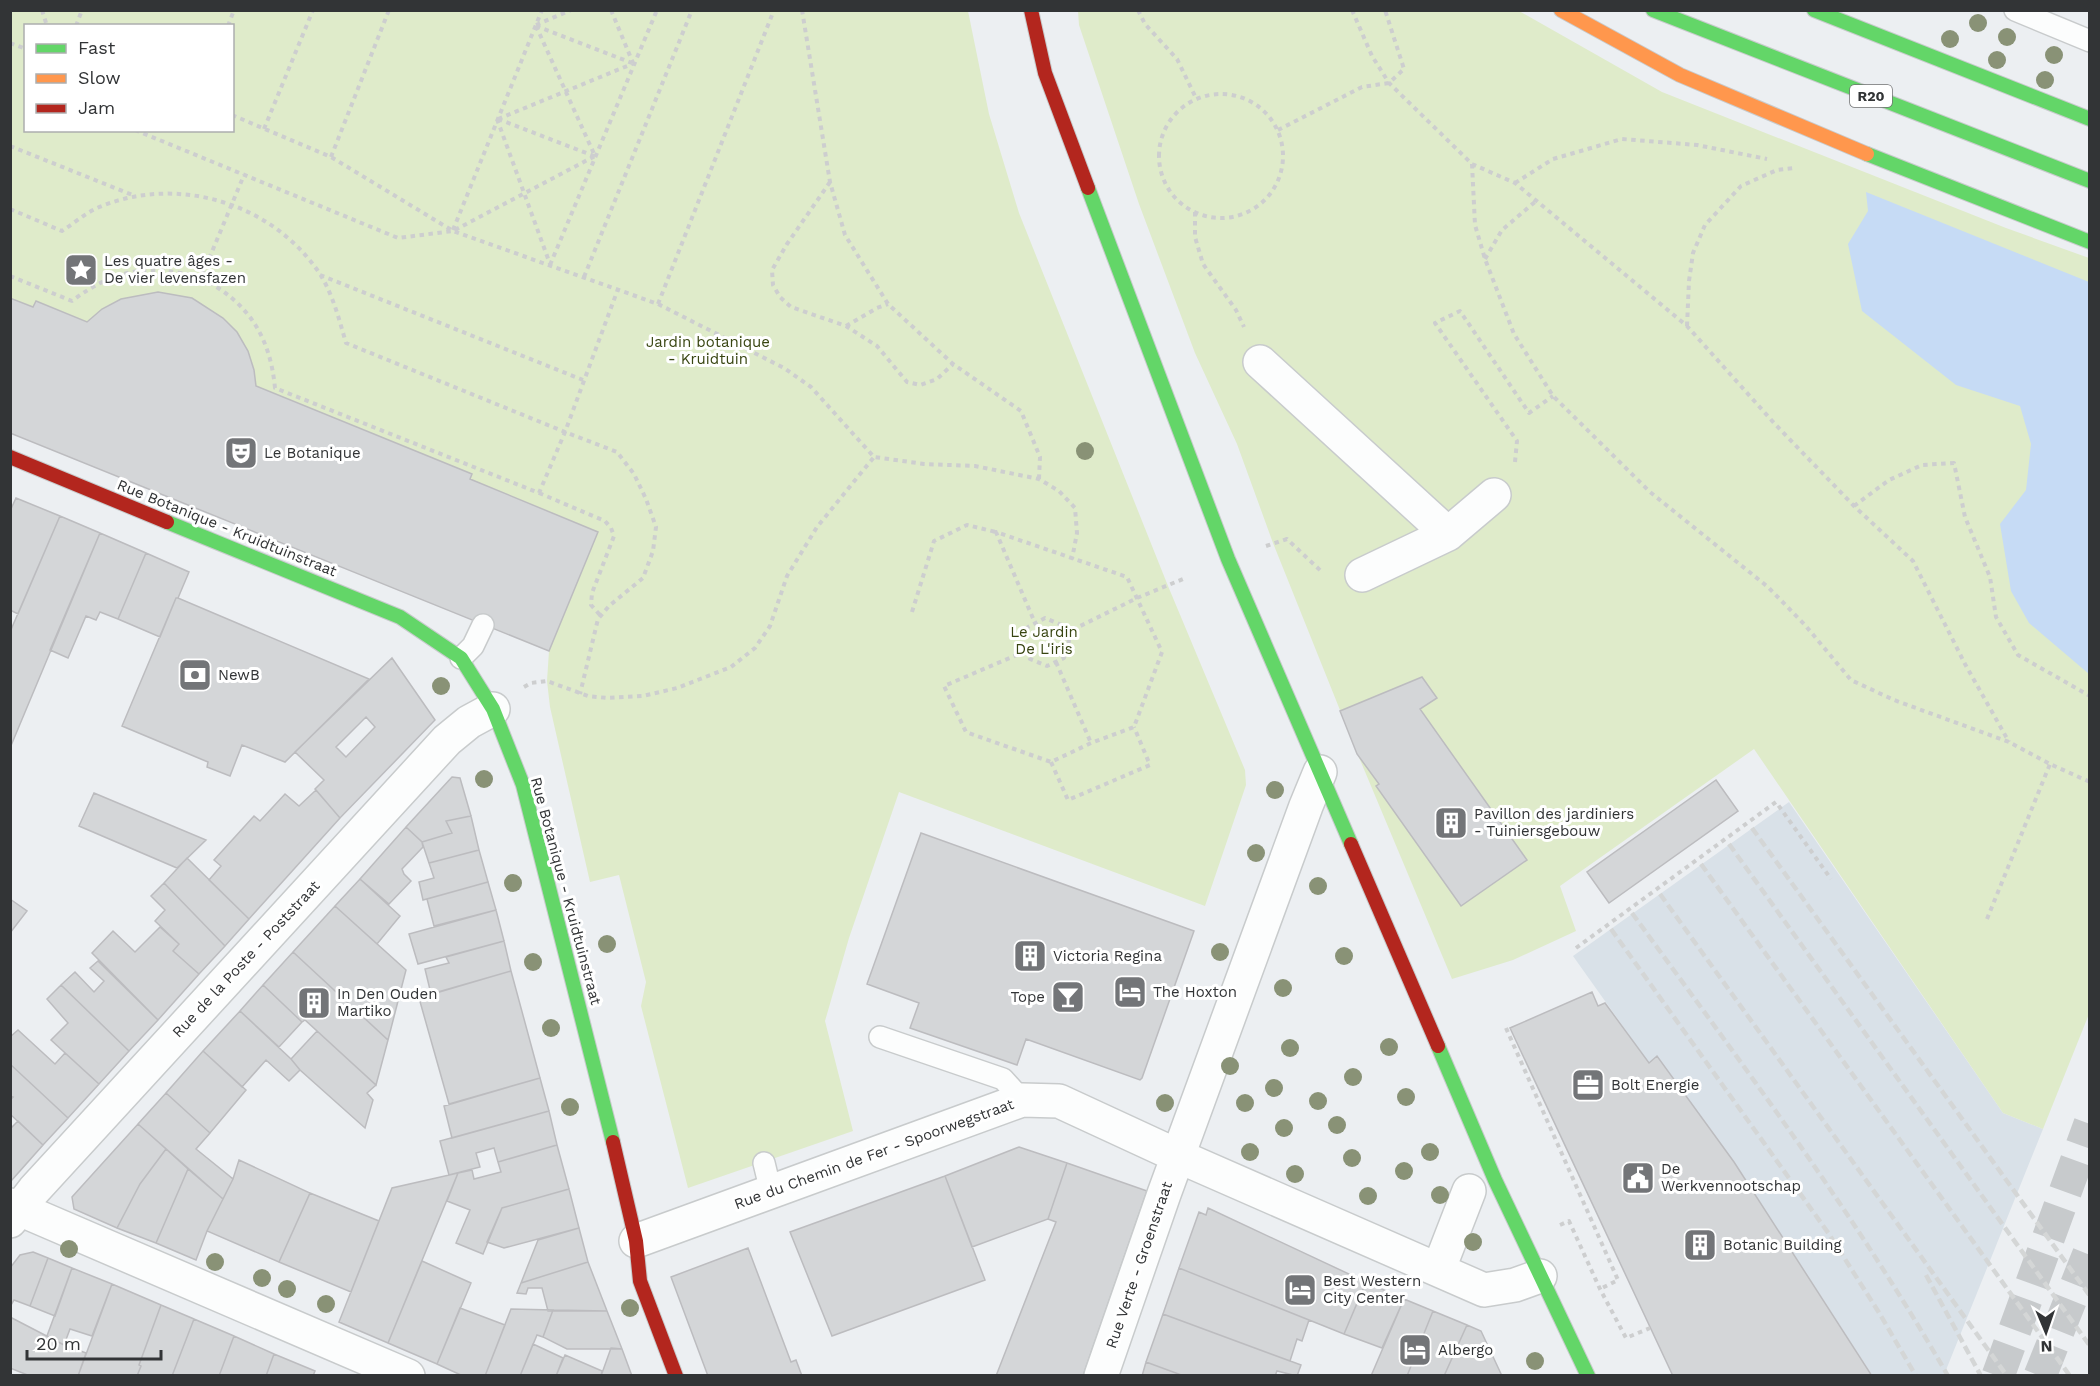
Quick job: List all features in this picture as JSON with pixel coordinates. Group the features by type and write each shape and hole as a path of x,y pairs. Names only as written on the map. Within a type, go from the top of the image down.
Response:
{"main road":[{"path":"1031,10 1045,73 1220,537 1495,1180 1588,1376"},
{"path":"1561,10 1680,75 1808,130 2090,242"},
{"name":"R20","path":"1653,10 2090,181"},
{"path":"1814,10 2090,119"},
{"name":"Rue Botanique - Kruidtuinstraat","path":"10,457 400,616 450,649 505,700 523,785 611,1132 636,1241 640,1281 676,1376"}],"street":[{"path":"1260,362 1448,534"},
{"path":"1362,575 1448,534 1494,495"},
{"name":"Rue de la Poste - Poststraat","path":"14,1212 447,740 469,722 505,700"},
{"name":"Rue Verte - Groenstraat","path":"1101,1376 1178,1156 1320,772"},
{"name":"Rue du Chemin de Fer - Spoorwegstraat","path":"636,1241 767,1177 1022,1100 1059,1101 1178,1156 1484,1290 1515,1285 1540,1276"},
{"path":"1443,1258 1469,1191"},
{"path":"14,1212 408,1376"}],"lane":[{"path":"2014,10 2090,41"},
{"path":"461,658 473,646 483,625"},
{"path":"880,1037 1003,1079 1022,1100"}],"path":[{"path":"264,129 313,10"},
{"path":"331,157 389,10"},
{"path":"453,231 542,10"},
{"path":"536,26 571,10"},
{"path":"611,10 633,64"},
{"path":"550,265 657,10"},
{"path":"584,277 692,10"},
{"path":"658,304 774,10"},
{"path":"802,10 830,182 844,235 888,304 952,364 1021,411 1040,457 1039,479"},
{"path":"1138,10 1145,24 1177,59 1196,98"},
{"path":"1352,10 1372,56 1389,83 1472,164 1515,183 1687,326 1774,423 1854,506 1913,561 1965,664 2009,742"},
{"path":"1278,130 1362,87 1389,83 1404,69 1384,10"},
{"path":"536,26 633,64"},
{"path":"536,26 595,156"},
{"path":"497,119 633,64"},
{"path":"1214,94 1232,95 1250,101 1265,111 1278,130 1282,144 1282,164 1277,182 1266,198 1251,210 1232,217 1213,217 1195,212 1178,200 1165,184 1159,165 1159,144 1166,125 1179,109 1196,98 1214,94"},
{"path":"234,116 331,157 453,231 658,304 784,368 811,387 874,457 924,464 975,466 1039,479 1059,491 1075,507 1077,533 1072,559"},
{"path":"497,119 595,156"},
{"path":"497,119 550,265"},
{"path":"140,132 398,238 453,231 595,156"},
{"path":"1515,183 1552,159 1622,139 1697,145 1775,160"},
{"path":"10,146 135,196"},
{"path":"1472,164 1475,225 1485,259 1514,334 1553,396 1650,492 1768,586 1805,625 1851,680 1894,700 2009,742 2090,782"},
{"path":"1687,326 1693,253 1705,225 1741,186 1777,170 1796,168"},
{"path":"201,278 244,175"},
{"path":"830,182 772,270 773,285 780,297 791,307 846,326 877,346 907,382 920,385 937,379 952,364"},
{"path":"10,209 62,231 95,209 135,196 184,193 232,204 266,221 296,245 320,274 336,307 345,343 617,452 634,474 646,499 656,527 653,551 644,578 600,615 580,694"},
{"path":"1485,259 1502,230 1536,201"},
{"path":"1195,212 1196,237 1203,264 1236,310 1260,362"},
{"path":"10,276 72,301 91,287 111,277 133,271 156,269 178,271 201,278 218,287 249,314 260,331 268,349 275,388 605,521 614,536 592,594 591,605 600,615"},
{"path":"320,274 583,380"},
{"path":"539,493 618,289"},
{"path":"846,326 888,304"},
{"path":"1494,495 1508,486 1515,468 1517,441 1436,322 1461,311 1529,413 1553,396"},
{"path":"505,700 531,683 547,681 580,694 607,698 643,696 677,688 731,667 756,648 770,626 787,576 817,527 874,457"},
{"path":"1854,506 1889,480 1905,472 1922,465 1953,463 1965,517 1990,577 1996,617 2018,655 2090,696"},
{"path":"912,612 934,541 967,525 996,532 1127,577 1162,652 1134,727 1150,765 1068,800 1051,762"},
{"path":"996,532 1035,623"},
{"path":"1265,546 1287,539 1333,582 1343,586 1362,575"},
{"path":"1066,633 1137,598 1183,579"},
{"path":"1045,618 1062,625 1069,641 1064,658 1047,666 1030,659 1022,642 1028,627 1035,623 1045,618"},
{"path":"1026,651 944,686 966,732 1051,762 1091,743 1134,727"},
{"path":"1056,662 1091,743"},
{"path":"1987,919 2050,764"},
{"path":"1576,948 1776,802 1831,879"},
{"path":"1506,1028 1618,1280 1600,1289"},
{"path":"1553,1228 1569,1221 1600,1289 1626,1338 1650,1328"}],"shaded area":[{"path":"1789,802 2003,1113 2043,1129 1944,1375 1872,1375 1734,1162 1657,1057 1649,1063 1573,956"}],"green space":[{"name":"Jardin botanique - Kruidtuin","path":"10,11 968,11 989,114 1019,213 1168,586 1245,770 1246,785 1205,906 899,792 849,938 825,1021 853,1131 688,1188 641,1006 646,982 619,875 590,882 550,707 547,681 549,651 11,433"},
{"path":"1078,11 1519,11 1662,92 2006,228 2089,258 2089,1014 2043,1129 2003,1113 1754,749 1560,886 1576,931 1513,960 1452,979 1358,755 1273,543 1237,444 1195,353 1139,204 1079,25"}],"water":[{"path":"1866,192 2089,282 2089,674 2029,623 2011,591 2000,524 2026,490 2031,444 2020,406 1956,385 1862,311 1848,244 1868,211"}],"building":[{"name":"Le Botanique","path":"158,292 192,298 223,318 237,332 248,351 256,386 472,474 470,479 598,532 549,651 10,433 10,298 33,307 36,301 87,322 102,309 121,299"},
{"path":"16,498 60,516 18,614 10,610 10,511"},
{"path":"60,516 100,533 10,748 10,632"},
{"path":"100,533 146,553 118,619 100,612 96,620 86,616 68,658 50,650"},
{"path":"146,553 189,572 160,637 118,619"},
{"path":"176,598 369,679 285,762 242,745 230,776 207,767 208,762 122,726"},
{"path":"392,658 435,720 340,818 315,789 324,780 295,752","holes":["366,717 375,727 346,757 336,747"]},
{"name":"Pavillon des jardiniers - Tuiniersgebouw","path":"1422,677 1437,698 1420,709 1527,860 1461,906 1376,786 1379,784 1357,754 1340,711"},
{"path":"452,777 460,778 471,816 446,821 452,833 422,842 406,827"},
{"path":"1716,780 1738,811 1609,903 1587,872"},
{"path":"316,790 340,818 249,919 209,880 221,866 214,860 254,816 260,821 285,794 299,806"},
{"path":"94,793 206,840 177,868 79,826"},
{"path":"471,816 479,850 429,863 422,842 452,833 446,821"},
{"path":"406,827 422,842 423,847 402,869 411,881 389,904 360,879"},
{"name":"Victoria Regina","path":"921,833 1194,931 1140,1080 1026,1039 1017,1065 910,1028 919,1003 867,984"},
{"path":"479,850 488,882 423,900 419,882 434,878 429,863"},
{"path":"187,858 249,919 225,946 164,883"},
{"path":"360,879 400,916 377,944 335,906"},
{"path":"488,882 496,910 434,926 427,899"},
{"path":"164,883 225,946 199,974 173,951 179,944 155,921 165,910 151,896"},
{"path":"10,899 27,911 10,933"},
{"path":"335,906 406,970 388,1040 293,952"},
{"path":"496,910 504,941 418,964 409,934"},
{"path":"160,927 179,944 173,951 199,974 158,1020 92,953 113,931 135,952"},
{"path":"504,941 511,971 431,994 425,969 449,963 446,957"},
{"name":"In Den Ouden Martiko","path":"293,952 388,1040 376,1085 305,1020 302,1022 263,985"},
{"path":"98,961 158,1020 129,1051 61,985 75,972 94,992 104,981 90,968"},
{"path":"511,971 540,1078 449,1104 419,998"},
{"path":"61,985 129,1051 99,1084 51,1040 68,1023 47,999"},
{"path":"263,985 302,1022 279,1047 240,1011"},
{"name":"Botanic Building","path":"1592,992 1598,1006 1605,1003 1649,1063 1657,1056 1734,1162 1872,1376 1673,1376 1510,1028"},
{"path":"240,1011 300,1070 289,1081 266,1060 242,1087 203,1051"},
{"path":"18,1030 55,1064 65,1053 99,1084 68,1118 10,1064 10,1037"},
{"path":"317,1031 376,1085 367,1093 373,1100 365,1128 300,1070 291,1059"},
{"path":"203,1051 246,1090 210,1133 166,1093"},
{"path":"10,1064 68,1118 43,1145 10,1114 10,1100 13,1097 10,1096"},
{"path":"540,1078 549,1111 452,1138 444,1106"},
{"path":"166,1093 210,1133 196,1149 233,1179 223,1199 138,1124"},
{"path":"549,1111 557,1145 498,1162 494,1148 476,1153 480,1167 449,1175 440,1141"},
{"path":"18,1121 43,1145 11,1181 10,1126 12,1127"},
{"path":"138,1124 166,1149 140,1184 117,1228 74,1209 72,1197"},
{"path":"557,1145 569,1189 502,1208 483,1254 456,1243 470,1210 447,1201 458,1173 472,1170 474,1179 501,1172 498,1162"},
{"path":"1019,1147 1067,1163 1048,1219 972,1247 945,1176"},
{"path":"166,1149 188,1169 156,1243 117,1228 140,1184"},
{"path":"239,1160 310,1193 279,1262 207,1231 233,1179"},
{"path":"1067,1163 1147,1191 1083,1376 996,1376 1056,1222 1048,1219"},
{"path":"188,1169 223,1199 196,1260 156,1243"},
{"path":"458,1173 388,1343 339,1322 392,1188"},
{"path":"945,1176 985,1280 832,1336 790,1232"},
{"path":"569,1189 579,1228 504,1248 487,1242 502,1208"},
{"path":"310,1193 379,1221 351,1292 279,1262"},
{"path":"1208,1208 1366,1282 1344,1334 1179,1268 1199,1212 1206,1215"},
{"path":"579,1228 588,1262 521,1283 538,1240"},
{"path":"748,1248 791,1362 796,1360 802,1376 708,1376 671,1277"},
{"path":"33,1252 48,1258 30,1306 14,1300 10,1307 10,1268 20,1255"},
{"path":"48,1258 72,1268 55,1316 30,1306"},
{"path":"422,1261 471,1283 437,1364 388,1343"},
{"path":"588,1262 607,1311 548,1311 542,1288 528,1288 526,1294 517,1293 521,1283"},
{"path":"72,1268 112,1284 92,1336 70,1329 64,1345 47,1336"},
{"path":"1179,1268 1309,1320 1302,1341 1297,1339 1290,1361 1163,1314"},
{"path":"1366,1282 1404,1299 1382,1348 1344,1334"},
{"path":"112,1284 161,1305 139,1365 141,1366 137,1376 78,1376"},
{"path":"1404,1299 1433,1311 1407,1376 1371,1376"},
{"path":"161,1305 194,1319 172,1376 137,1376 141,1366 139,1365"},
{"path":"460,1308 505,1325 485,1376 463,1376 437,1364"},
{"path":"511,1309 553,1310 543,1337 537,1335 520,1376 485,1376"},
{"path":"553,1310 607,1311 622,1349 567,1349 543,1337"},
{"path":"1433,1311 1467,1325 1444,1376 1407,1376"},
{"path":"1163,1314 1301,1365 1297,1376 1277,1371 1275,1376 1184,1376 1146,1362"},
{"path":"10,1317 64,1345 86,1353 78,1376 30,1376 10,1368"},
{"path":"194,1319 234,1336 219,1376 172,1376"},
{"path":"1467,1325 1481,1331 1502,1376 1444,1376"},
{"path":"234,1336 274,1354 266,1376 219,1376"},
{"path":"533,1344 563,1358 556,1376 520,1376"},
{"path":"611,1348 622,1349 632,1376 601,1376"},
{"path":"274,1354 315,1371 313,1376 266,1376"},
{"path":"565,1355 602,1371 601,1376 556,1376"},
{"path":"1146,1362 1184,1376 1142,1376"}],"tunnel":[{"path":"1998,1376 2090,1124"},
{"path":"2040,1376 2090,1251"}],"railway":[{"path":"1752,828 2090,1296"},
{"path":"1729,844 2090,1346"},
{"path":"1701,864 2070,1376"},
{"path":"1660,894 2007,1376"},
{"path":"1632,913 1756,1083 1836,1198 1948,1376"},
{"path":"1611,929 1829,1234 1916,1376"},
{"path":"1926,1275 1981,1376"}],"traffic: fast":[{"path":"1653,10 2090,181"},
{"path":"1814,10 2090,119"},
{"path":"1867,154 2090,242"},
{"path":"1088,188 1228,559 1351,844"},
{"path":"167,522 400,617 461,658 493,709 523,785 613,1142"},
{"path":"1438,1046 1495,1180 1588,1376"}],"traffic: slow":[{"path":"1561,10 1680,75 1867,154"}],"traffic: jam":[{"path":"1031,10 1045,73 1088,188"},
{"path":"10,457 167,522"},
{"path":"1351,844 1438,1046"},
{"path":"613,1142 636,1241 640,1281 676,1376"}],"place":[{"name":"Les quatre âges - De vier levensfazen","path":"81,270"},
{"name":"Le Botanique","path":"241,453"},
{"name":"NewB","path":"195,675"},
{"name":"Pavillon des jardiniers - Tuiniersgebouw","path":"1451,823"},
{"name":"Victoria Regina","path":"1030,956"},
{"name":"The Hoxton","path":"1130,992"},
{"name":"Tope","path":"1068,997"},
{"name":"In Den Ouden Martiko","path":"314,1003"},
{"name":"Bolt Energie","path":"1588,1085"},
{"name":"De Werkvennootschap","path":"1638,1178"},
{"name":"Botanic Building","path":"1700,1245"},
{"name":"Best Western City Center","path":"1300,1290"},
{"name":"Albergo","path":"1415,1350"}],"park label":[{"name":"Le Jardin De L'iris","path":"1044,640"}]}
